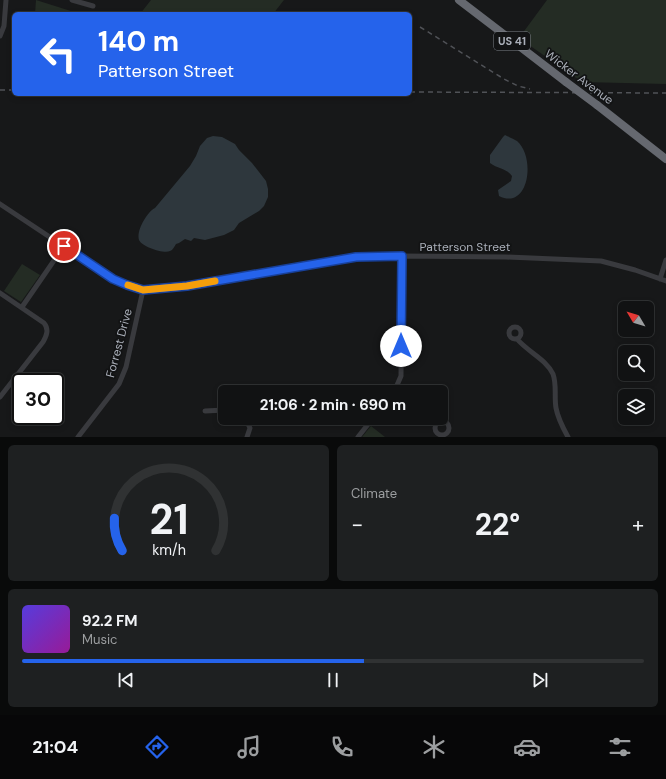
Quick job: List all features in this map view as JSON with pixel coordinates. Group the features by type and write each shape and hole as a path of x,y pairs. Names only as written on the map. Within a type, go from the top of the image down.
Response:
{"highway":[{"name":"Wicker Avenue","path":"459,0 666,158"}],"street":[{"path":"0,36 4,26 6,0"},
{"path":"72,0 93,6"},
{"name":"Patterson Street","path":"0,204 113,279 143,290 187,286 356,257 402,256 506,257 601,261 635,270 666,281"},
{"path":"22,307 64,246"},
{"path":"397,385 401,376 402,256"},
{"path":"660,279 666,260"},
{"name":"Forrest Drive","path":"78,437 119,384 126,367 143,290"},
{"path":"0,292 46,325 47,330 47,334 43,342 0,397"},
{"path":"517,339 542,361 552,374 555,389 556,409 568,437"},
{"path":"205,412 218,411"},
{"path":"247,437 250,428 248,425"},
{"path":"358,437 367,425"}],"shaded area":[{"path":"36,0 74,12 35,12"},
{"path":"151,0 284,0 275,12 142,12"},
{"path":"547,0 666,0 666,84 582,82 519,38"},
{"path":"505,135 517,141 523,149 528,169 523,189 517,196 509,199 499,196 498,190 511,181 512,176 507,171 490,163 490,155"},
{"path":"213,136 222,137 235,144 266,181 268,197 264,206 259,211 239,223 234,230 224,235 205,240 194,238 191,241 185,239 176,244 171,251 167,252 153,249 144,245 139,240 138,236 149,213 155,208 190,166 200,146 207,138"},
{"path":"22,264 40,275 21,302 4,291"},
{"path":"371,426 385,437 362,437"}],"railway":[{"path":"420,27 504,79 518,86 530,89"},
{"path":"0,90 12,90"},
{"path":"412,92 666,93"}],"slow traffic":[{"path":"128,285 143,290 187,286 215,281"}],"route":[{"path":"64,246 113,279 143,290 187,286 272,272 332,260 356,257 402,256 401,346"}]}
